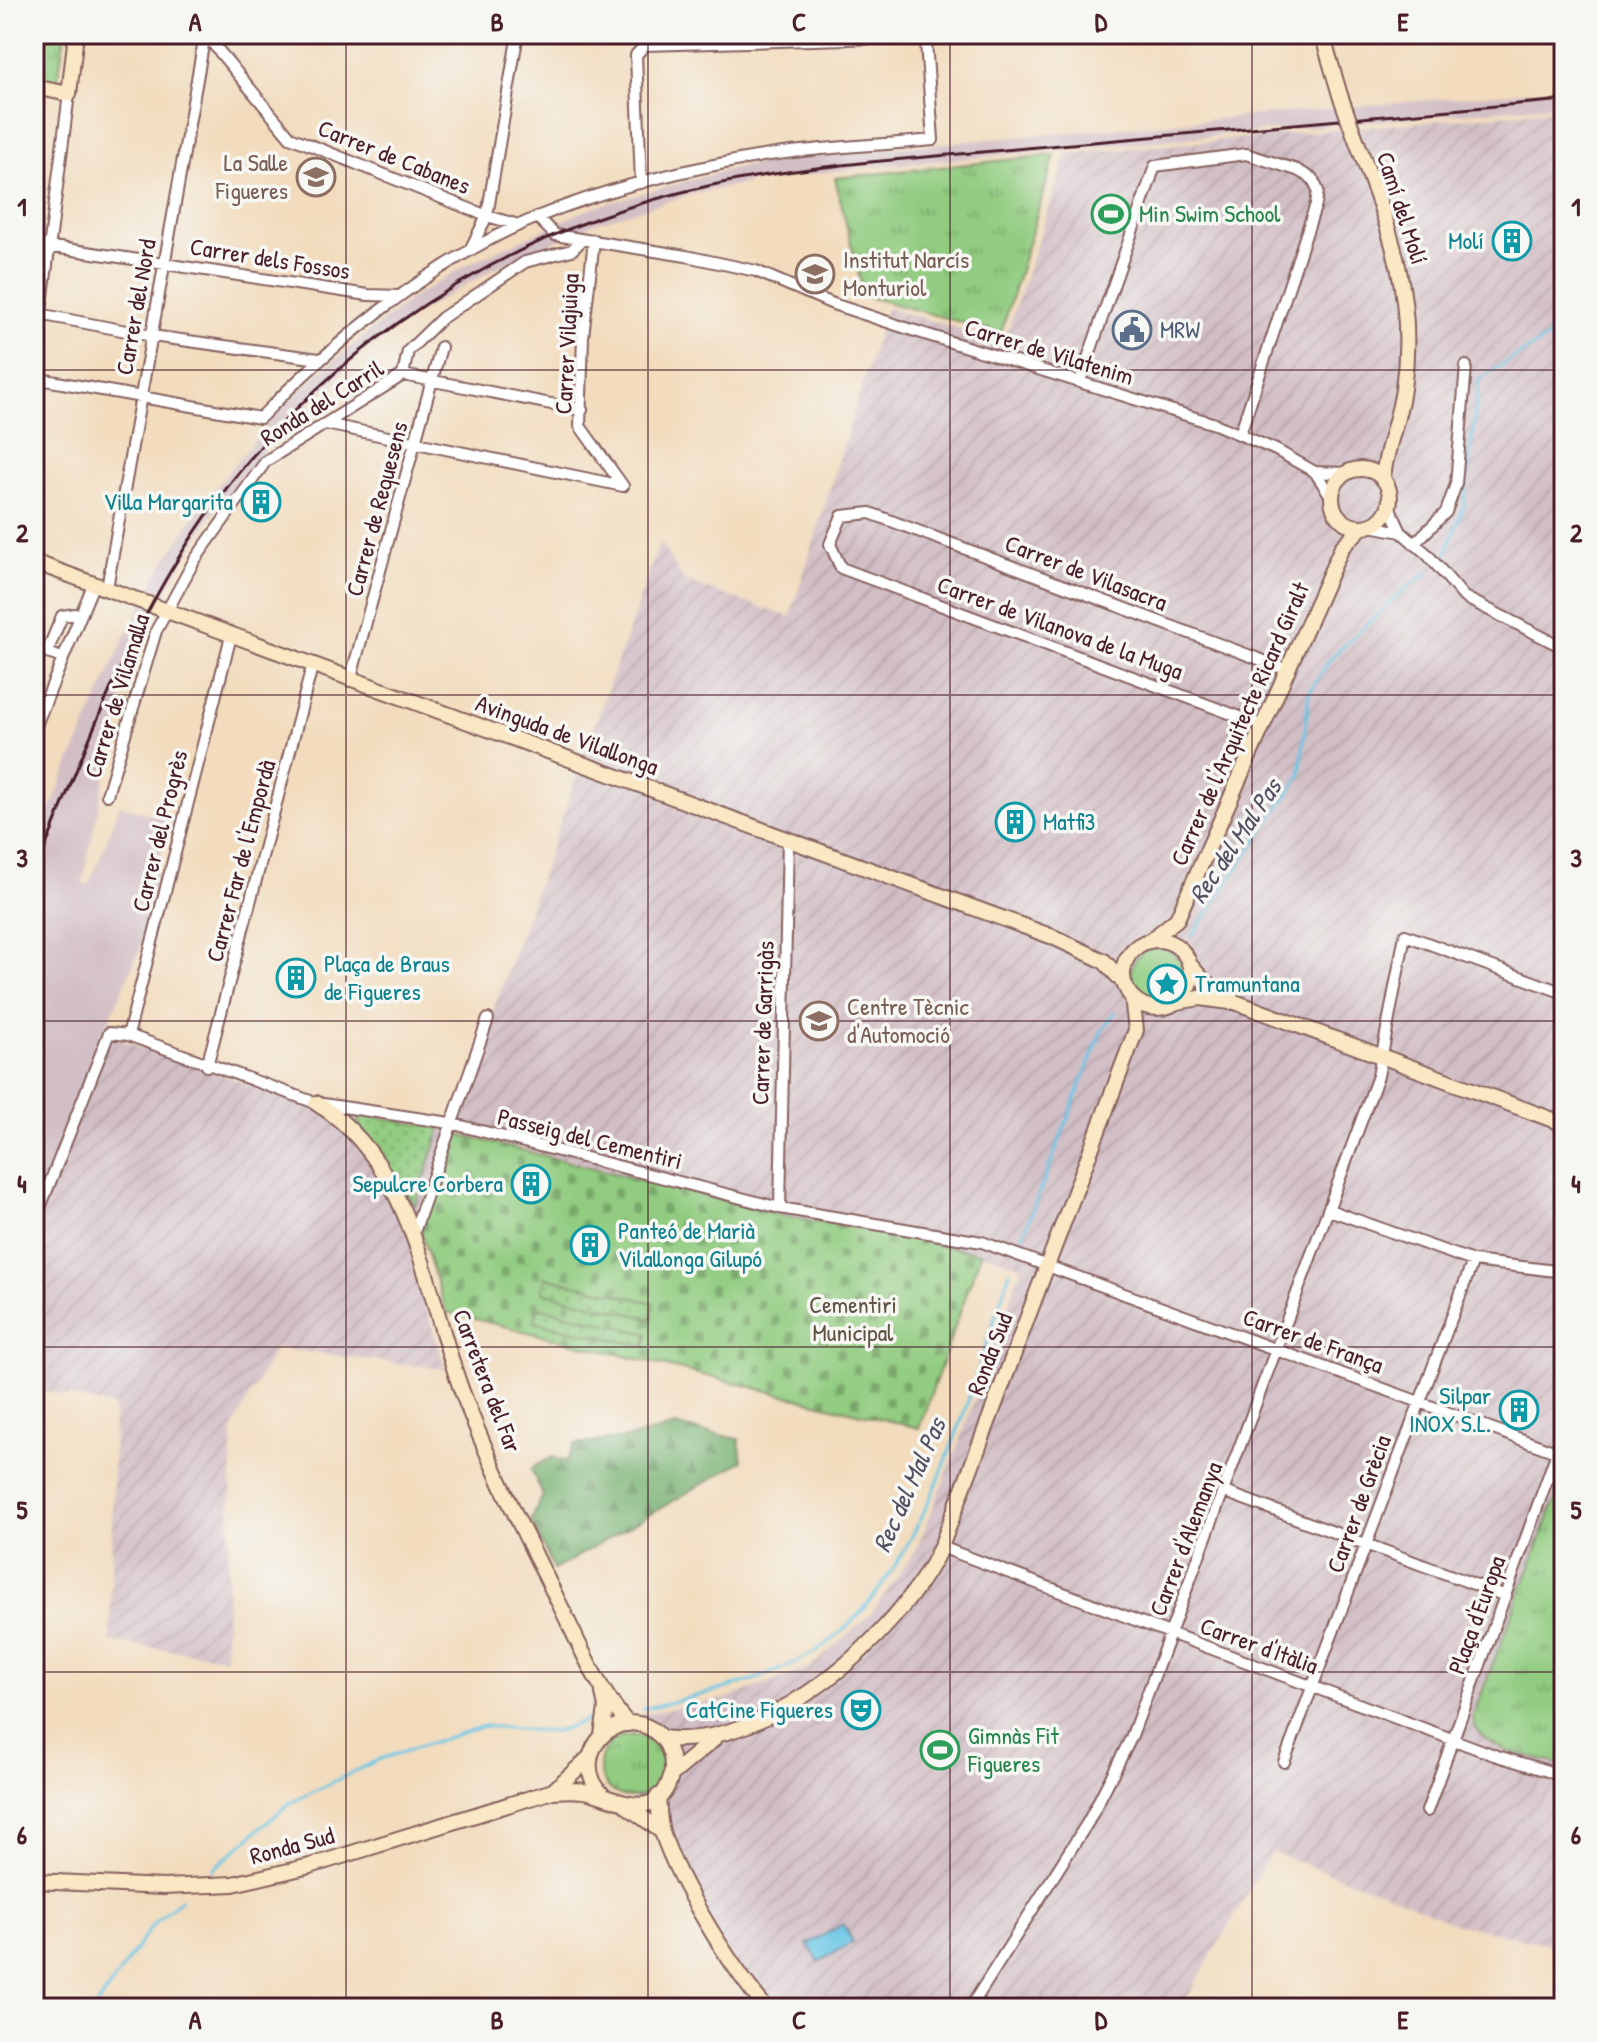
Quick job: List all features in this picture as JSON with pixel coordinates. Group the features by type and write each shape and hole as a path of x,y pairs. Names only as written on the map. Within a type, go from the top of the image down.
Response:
{"main road":[{"path":"34,87 69,94 76,34"},
{"name":"Camí del Molí","path":"1321,35 1390,230 1405,291 1403,391 1386,444 1383,478"},
{"name":"Camí del Molí","path":"1362,469 1386,444"},
{"path":"1362,469 1383,478 1390,494 1389,506 1380,521 1366,527 1340,518 1331,496 1337,480 1346,473 1362,469"},
{"name":"Carrer de l'Arquitecte Ricard Giralt","path":"1340,518 1342,547"},
{"name":"Carrer de l'Arquitecte Ricard Giralt","path":"1150,941 1177,919 1342,547 1366,527"},
{"name":"Avinguda de Vilallonga","path":"34,562 1085,950 1104,961 1128,991"},
{"path":"1177,919 1186,958 1188,988 1177,1002"},
{"path":"1235,1002 1200,998 1161,1008 1144,1006 1128,991 1125,963 1135,949 1150,941 1167,942 1186,958 1204,981 1235,1002 1564,1124"},
{"name":"Avinguda de Vilallonga","path":"1085,950 1119,956 1135,949"},
{"name":"Ronda Sud","path":"1128,991 1136,1030"},
{"name":"Ronda Sud","path":"628,1724 647,1727 662,1738 686,1741 717,1736 792,1703 837,1672 905,1606 941,1547 1136,1030 1161,1008"},
{"name":"Carretera del Far","path":"316,1103 349,1129 392,1187 412,1237 463,1395 530,1544 602,1689 628,1724"},
{"name":"Carretera del Far","path":"602,1689 606,1708 602,1735"},
{"path":"602,1735 628,1724"},
{"name":"Ronda Sud","path":"553,1791 590,1757 602,1735"},
{"name":"Ronda Sud","path":"658,1796 671,1776 717,1736"},
{"path":"662,1738 671,1756 671,1776"},
{"path":"590,1757 592,1779 605,1797"},
{"name":"Ronda Sud","path":"34,1881 164,1887 233,1884 310,1866 553,1791 578,1790 605,1797 627,1806 661,1831"},
{"path":"627,1806 644,1804 658,1796 661,1831 712,1930 766,2008"}],"street":[{"name":"Carrer de Cabanes","path":"205,34 290,137 487,216 519,225"},
{"name":"Carrer del Nord","path":"34,730 82,613 100,586 152,336 205,34"},
{"path":"34,378 260,418 343,338 469,251 519,225 641,183 746,159 933,140 926,42 914,37 645,45 636,55 641,183"},
{"path":"469,251 487,216 517,39"},
{"path":"34,366 37,314 69,94"},
{"path":"1080,381 1155,166 1246,154 1297,170 1313,179 1318,191 1240,434"},
{"name":"Carrer de Vilatenim","path":"538,218 555,235 756,271 833,304 1240,434 1315,472 1346,473"},
{"name":"Carrer Vilajuiga","path":"415,445 623,486 580,426 583,337 594,240"},
{"name":"Carrer de Vilatenim","path":"403,375 408,351 442,318 525,262 572,250 581,241"},
{"name":"Carrer dels Fossos","path":"34,244 368,295 406,295"},
{"path":"37,314 152,336 319,359"},
{"name":"Carrer de Requesens","path":"350,681 441,347"},
{"path":"1414,544 1446,512 1456,484 1466,366"},
{"name":"Ronda del Carril","path":"165,609 194,561 266,461 403,375 582,410"},
{"path":"326,424 415,445"},
{"name":"Carrer de Vilatenim","path":"1315,472 1331,496"},
{"path":"1389,506 1401,532 1464,597 1564,648"},
{"name":"Carrer de Vilasacra","path":"841,568 830,544 842,516 870,513 1288,670"},
{"path":"1366,527 1401,532"},
{"name":"Carrer de Vilanova de la Muga","path":"841,568 1264,726"},
{"name":"Carrer de Vilamalla","path":"107,795 165,609"},
{"path":"63,659 47,652 62,616 82,613"},
{"name":"Carrer del Progrès","path":"128,1035 231,636"},
{"name":"Carrer Far de l'Empordà","path":"207,1066 312,667"},
{"name":"Carrer de Garrigàs","path":"780,1208 788,839"},
{"name":"Carrer d'Alemanya","path":"970,2008 1105,1792 1131,1738 1378,1076 1405,935 1564,993"},
{"path":"412,1237 488,1019"},
{"path":"34,1223 109,1033 128,1035"},
{"name":"Passeig del Cementiri","path":"128,1035 316,1103 450,1123 780,1208 982,1242 1048,1265"},
{"path":"349,1129 354,1115 365,1110"},
{"path":"1329,1210 1473,1261 1564,1272"},
{"name":"Carrer de Grècia","path":"1284,1762 1473,1261"},
{"name":"Carrer de França","path":"1048,1265 1560,1454"},
{"name":"Plaça d'Europa","path":"1427,1811 1560,1454 1564,1433"},
{"path":"1225,1492 1506,1596"},
{"name":"Carrer d'Itàlia","path":"941,1547 1453,1739 1564,1776"}],"shaded area":[{"path":"1564,88 1564,104 869,167 755,181 689,195 595,223 493,269 418,313 365,351 286,425 239,481 209,519 149,618 128,672 82,883 89,885 120,805 169,820 141,946 34,1196 34,849 64,776 124,639 157,574 197,511 275,415 317,374 409,300 466,265 593,207 746,165 870,150"},
{"path":"1564,109 1564,316 1557,321 1564,423 1564,1948 1453,1923 1393,1896 1271,1852 1181,2008 758,2008 656,1833 633,1817 643,1714 724,1699 810,1668 871,1614 916,1550 959,1443 1022,1266 974,1251 931,1244 931,1240 785,1216 451,1130 410,1254 445,1369 275,1348 233,1428 225,1657 110,1642 114,1407 34,1388 34,1196 101,1033 307,1105 451,1129 660,542 684,581 790,617 886,308 1004,341 1067,154"}],"green space":[{"path":"34,34 65,34 57,84 34,79"},
{"path":"1055,155 1001,333 864,296 835,178"},
{"path":"1157,948 1176,955 1183,974 1176,993 1157,1000 1138,993 1131,974 1138,955"},
{"path":"361,1114 441,1128 415,1205 358,1124"},
{"name":"Cementiri Municipal","path":"453,1133 785,1216 932,1241 932,1244 981,1253 919,1428 446,1312 421,1232"},
{"path":"545,1277 654,1303 652,1319 542,1292"},
{"path":"538,1307 648,1334 645,1346 534,1322"},
{"path":"676,1426 739,1439 742,1461 554,1570 531,1521 543,1495 531,1469 552,1457 566,1462 575,1444 628,1438"},
{"path":"1564,1477 1564,1765 1524,1756 1495,1745 1476,1728 1473,1716"},
{"path":"625,1735 637,1735 653,1744 660,1754 660,1778 653,1788 637,1797 625,1797 605,1783 600,1772 600,1760 614,1740"}],"water":[{"path":"843,1924 853,1942 819,1962 808,1944"}],"waterway":[{"name":"Rec del Mal Pas","path":"1446,554 1464,506 1479,379 1564,328"},
{"name":"Rec del Mal Pas","path":"1192,936 1300,776 1309,693 1330,659 1406,588 1428,573"},
{"name":"Rec del Mal Pas","path":"1023,1235 1101,1032 1115,1012"},
{"name":"Rec del Mal Pas","path":"643,1709 729,1688 771,1673 811,1654 850,1624 883,1584 912,1536 937,1482 959,1427 1010,1272"},
{"name":"Rec del Mal Pas","path":"213,1869 290,1803 380,1759 484,1726 555,1732 590,1719"},
{"name":"Rec del Mal Pas","path":"95,2008 154,1923 181,1899"}],"tunnel":[{"path":"34,869 41,872"}],"railway":[{"path":"34,875 131,645 170,572 217,500 272,435 332,375 398,323 470,277 545,239 625,208 708,186 768,175 870,162 1564,100"}],"place":[{"name":"La Salle Figueres","path":"316,177"},
{"name":"Min Swim School","path":"1111,214"},
{"name":"Molí","path":"1512,241"},
{"name":"Institut Narcís Monturiol","path":"815,274"},
{"name":"MRW","path":"1132,330"},
{"name":"Villa Margarita","path":"261,502"},
{"name":"Matfi3","path":"1015,822"},
{"name":"Plaça de Braus de Figueres","path":"296,978"},
{"name":"Tramuntana","path":"1167,984"},
{"name":"Centre Tècnic d'Automoció","path":"819,1021"},
{"name":"Sepulcre Corbera","path":"531,1184"},
{"name":"Panteó de Marià Vilallonga Gilupó","path":"590,1245"},
{"name":"Silpar INOX S.L.","path":"1519,1410"},
{"name":"CatCine Figueres","path":"861,1710"},
{"name":"Gimnàs Fit Figueres","path":"940,1750"}]}
